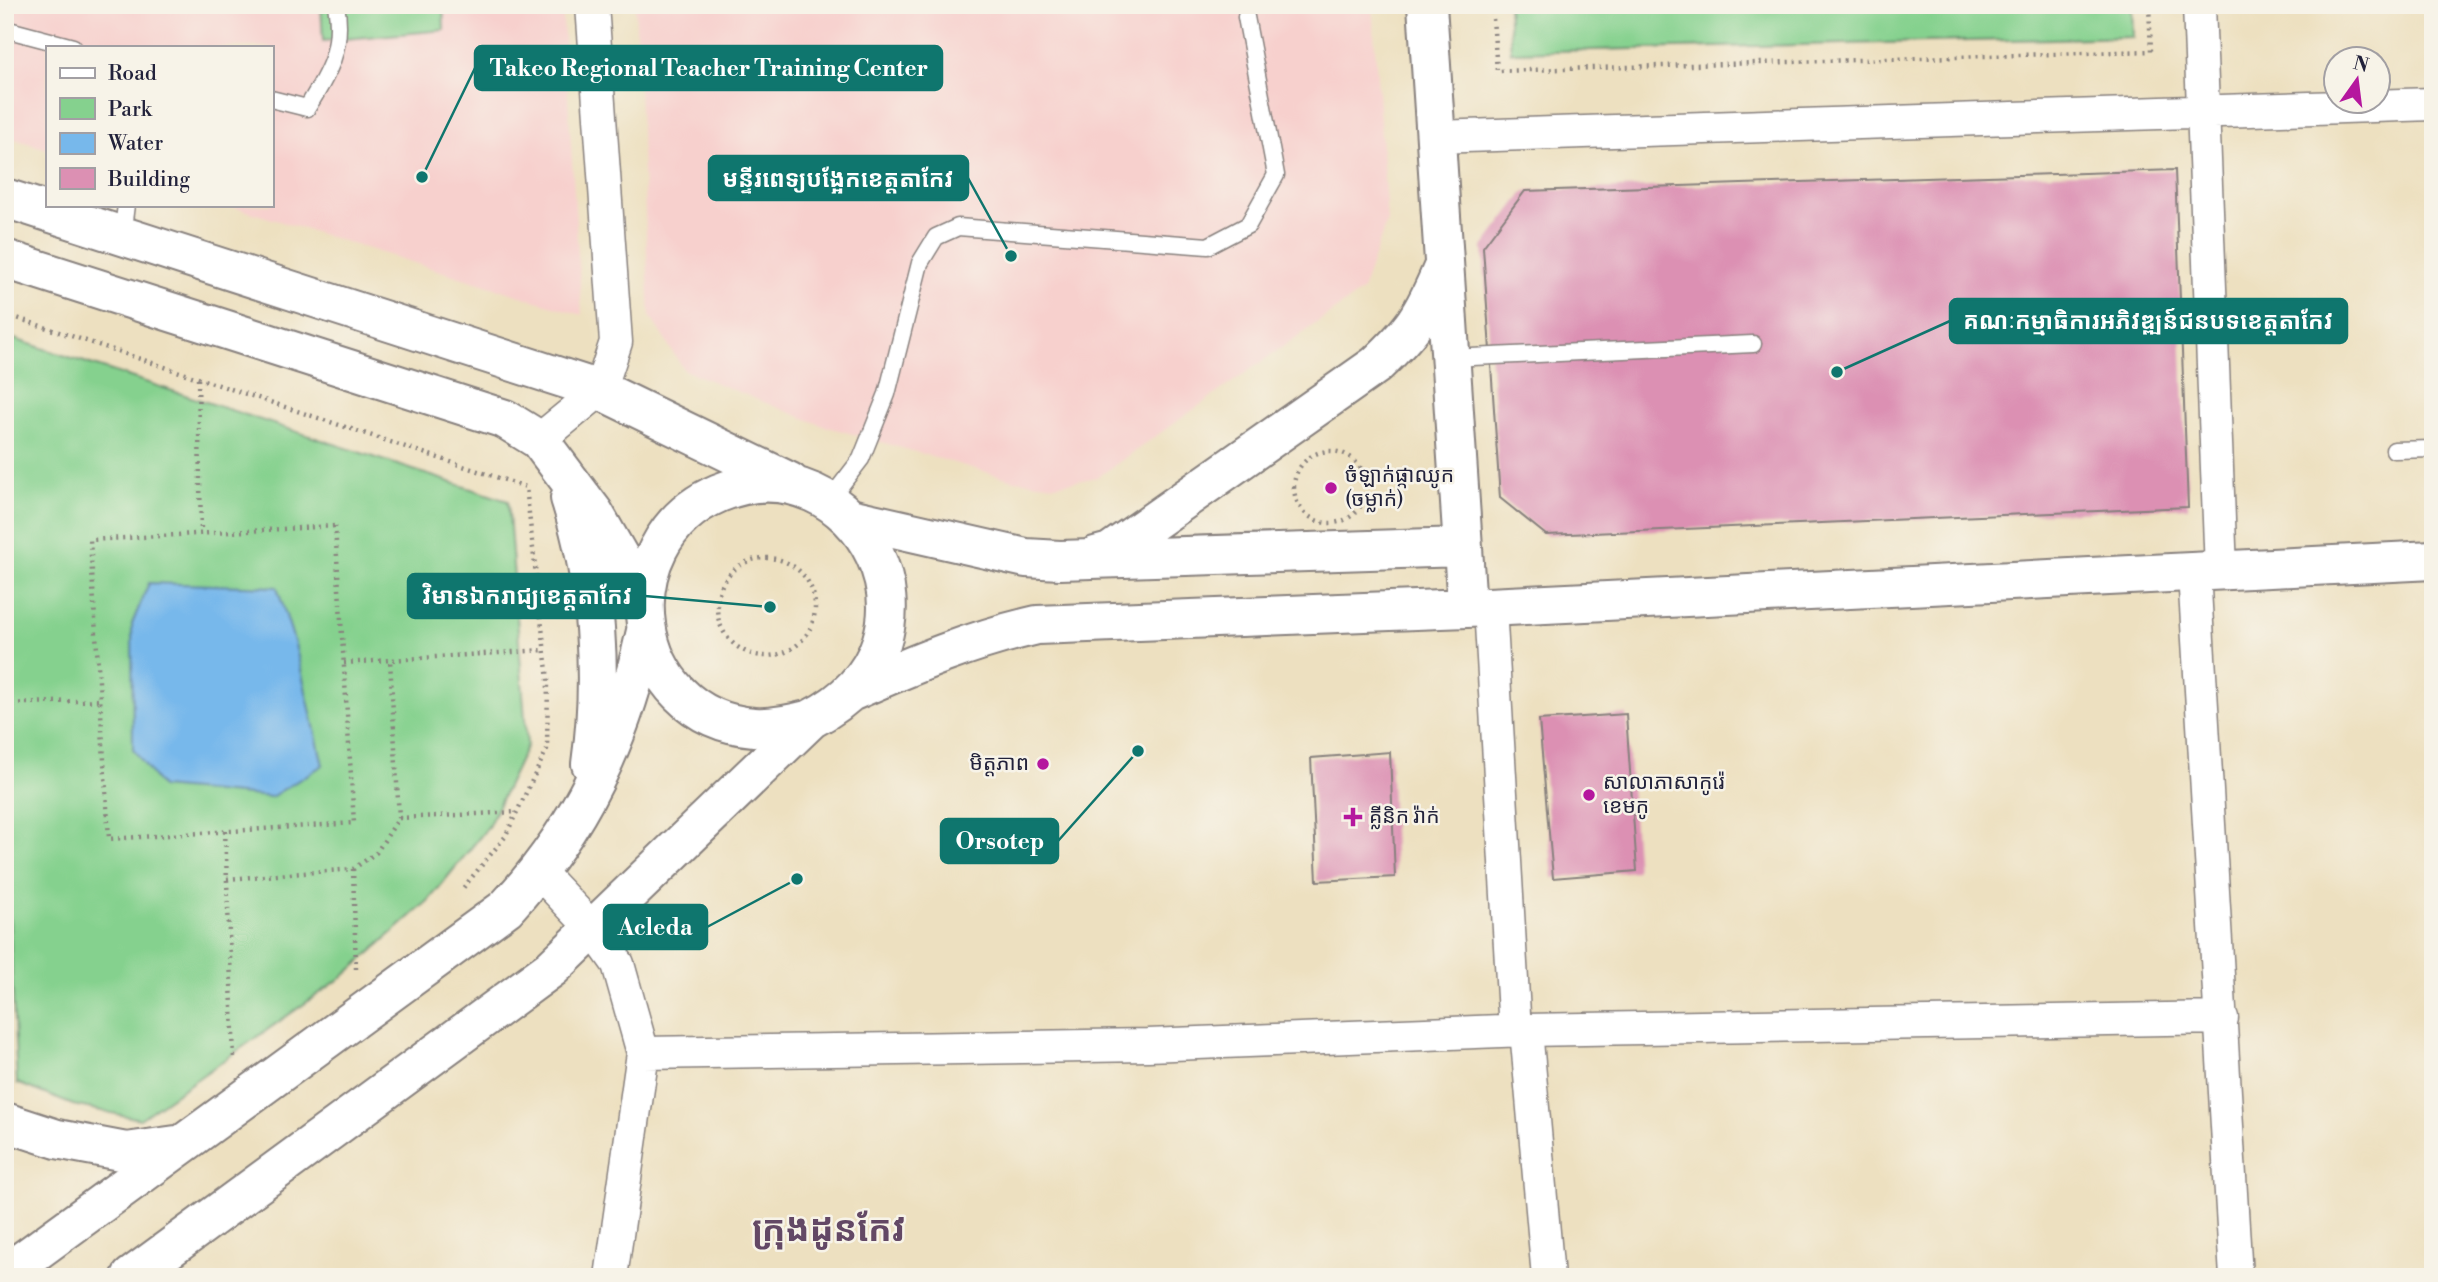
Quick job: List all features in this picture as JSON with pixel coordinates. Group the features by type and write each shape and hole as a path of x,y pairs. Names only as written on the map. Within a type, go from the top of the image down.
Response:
{"main road":[{"path":"1427,5 1462,547 1478,608"},
{"path":"5,198 46,206"},
{"path":"5,259 505,419 550,454 594,513 621,560 656,660 673,685 704,710 722,719 752,727 782,726 811,719 833,708 852,692 869,671 881,646 887,619 887,591 880,565 868,540 833,506 600,390 124,220 48,206"},
{"path":"1086,559 1110,552 1376,365 1411,331 1427,306 1444,265"},
{"path":"550,454 577,521 591,596 596,675 594,745 585,802"},
{"path":"5,1273 506,908 539,872 585,802 632,691 644,620 645,584 663,538 699,503 734,489 771,484 833,506 1026,558 1086,559 1462,547"},
{"path":"852,692 933,655 984,637 1037,625 1478,608 2433,560"},
{"path":"131,1277 552,968 811,719"},
{"path":"5,1122 57,1139 126,1152 181,1144"}],"street":[{"path":"550,454 600,390 615,342 593,5"},
{"path":"2199,5 2203,110 2208,572 2222,1018 2236,1277"},
{"path":"1435,137 2433,104"},
{"path":"1478,608 1520,1030 1548,1277"},
{"path":"539,872 593,929 618,964 643,1053 611,1277"},
{"path":"643,1053 1149,1045 1520,1030 2222,1018"}],"lane":[{"path":"273,100 307,108 334,63 338,17 336,5"},
{"path":"833,506 861,459 887,394 920,263 936,237 958,227 1208,246 1248,225 1276,175 1246,17"},
{"path":"5,29 69,46"},
{"path":"1450,358 1753,344"},
{"path":"2393,450 2433,449"}],"path":[{"path":"1492,5 1497,71 2151,51 2149,5"},
{"path":"5,314 526,487 548,680 547,749 505,837 458,894"},
{"path":"198,379 201,534"},
{"path":"1326,451 1335,451 1344,453 1359,466 1364,474 1366,494 1358,511 1350,517 1341,522 1322,523 1299,507 1295,499 1294,480 1308,458 1326,451"},
{"path":"335,526 344,663 355,823 109,839 90,540 335,526"},
{"path":"770,558 783,560 805,577 812,589 815,615 804,640 781,654 754,655 734,645 720,627 716,604 722,583 738,566 748,561 770,558"},
{"path":"344,663 544,650"},
{"path":"227,879 353,869 376,853 399,818 390,660"},
{"path":"5,704 100,700"},
{"path":"399,818 517,811"},
{"path":"225,831 234,1063"},
{"path":"353,869 356,978"}],"shaded area":[{"path":"5,5 562,5 582,315 230,206 273,206 273,46 46,46 46,149 5,136"},
{"path":"635,5 1372,5 1387,220 1362,291 1098,477 1055,485 1014,480 821,425 684,370 650,316"}],"green space":[{"path":"321,5 443,5 444,30 323,41"},
{"path":"1508,5 2132,5 2133,37 1511,52"},
{"path":"5,336 508,501 527,745 488,827 429,900 344,976 140,1119 73,1105 17,1083 5,828"}],"water":[{"path":"149,583 277,587 295,644 323,765 271,797 161,787 133,749 132,624"}],"building":[{"path":"2175,170 2188,507 1546,535 1500,498 1483,247 1525,191"},
{"name":"សាលាភាសាកូរ៉េ ខេមកូ","path":"1626,714 1637,871 1553,878 1539,720"},
{"name":"គ្លីនិក រ៉ាក់","path":"1390,752 1395,877 1317,881 1311,758"}],"place":[{"name":"Takeo Regional Teacher Training Center","path":"422,177"},
{"name":"មន្ទីរពេទ្យបង្អែកខេត្តតាកែវ","path":"1011,256"},
{"name":"គណៈកម្មាធិការអភិវឌ្ឍន៍ជនបទខេត្តតាកែវ","path":"1837,372"},
{"name":"ចំឡាក់ផ្កាឈូក (ចម្លាក់)","path":"1331,488"},
{"name":"វិមានឯករាជ្យខេត្តតាកែវ","path":"770,607"},
{"name":"Orsotep","path":"1138,751"},
{"name":"មិត្តភាព","path":"1043,764"},
{"name":"សាលាភាសាកូរ៉េ ខេមកូ","path":"1589,795"},
{"name":"គ្លីនិក រ៉ាក់","path":"1353,817"},
{"name":"Acleda","path":"797,879"}],"district":[{"name":"ក្រុងដូនកែវ","path":"829,1230"}]}
